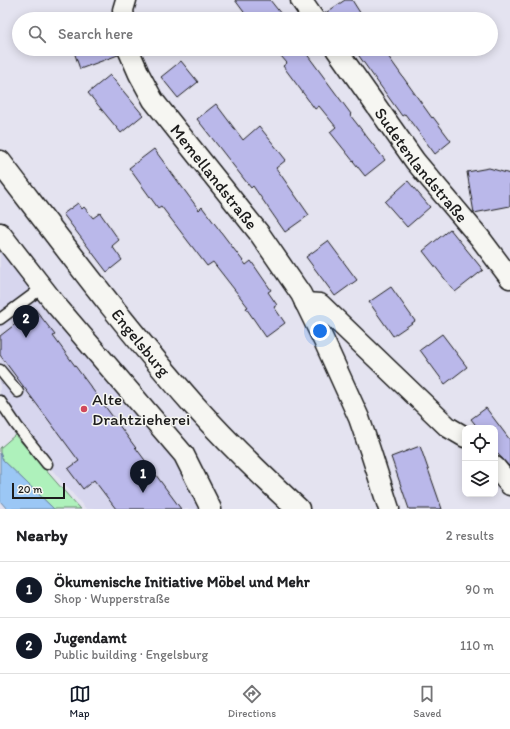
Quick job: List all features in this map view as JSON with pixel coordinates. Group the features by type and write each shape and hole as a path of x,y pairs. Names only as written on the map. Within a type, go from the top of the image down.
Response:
{"main road":[{"name":"Engelsburg","path":"0,162 85,274 184,393 255,469 298,509"}],"street":[{"path":"123,12 126,0"},
{"path":"301,0 309,12"},
{"name":"Memellandstraße","path":"131,56 153,100 259,233 296,286 324,341 359,418 388,509"},
{"name":"Sudetenlandstraße","path":"341,56 415,160 480,238 510,278"},
{"path":"0,233 42,288 184,455 211,509"},
{"path":"305,303 320,304 448,427 462,436"},
{"path":"498,470 510,485"}],"lane":[{"path":"0,319 42,288"},
{"path":"0,370 18,392"},
{"path":"0,401 17,426 47,464"}],"shaded area":[{"path":"0,233 181,456 204,509 86,509 47,464 0,401 0,319 38,290 0,312"}],"green space":[{"path":"15,435 81,509 54,509 3,460 0,453 0,448"}],"water":[{"path":"0,453 3,460 54,509 7,509 0,501"}],"building":[{"path":"235,0 270,0 279,12 244,12"},
{"path":"345,0 352,0 360,12 327,12"},
{"path":"75,56 115,56 80,69"},
{"path":"281,56 308,56 351,114 350,115 385,160 365,176 330,132 336,127 319,106 315,109 283,66 287,63"},
{"path":"359,56 388,56 432,118 433,117 451,141 435,154 405,114 402,116"},
{"path":"181,61 198,82 178,98 161,77"},
{"path":"110,75 143,115 121,133 88,93"},
{"path":"216,104 243,140 259,126 286,160 276,168 309,215 285,232 253,186 251,188 197,119"},
{"path":"154,149 199,210 202,207 246,265 251,261 271,290 268,292 277,305 274,307 285,323 266,337 246,308 248,307 213,262 207,266 161,206 158,208 129,168"},
{"path":"489,168 510,174 510,206 474,213 467,172"},
{"path":"408,181 430,207 407,227 385,202"},
{"path":"78,203 82,209 84,207 93,218 100,213 119,240 112,246 122,260 107,272 63,214"},
{"path":"450,229 483,270 455,292 423,251"},
{"path":"328,241 357,280 335,296 306,257"},
{"path":"391,287 415,321 393,336 369,302"},
{"path":"35,309 55,335 53,336 181,509 116,509 94,480 83,489 68,469 79,461 0,355 0,336"},
{"path":"442,334 467,367 445,384 420,350"},
{"path":"486,408 510,440 510,467 498,454 498,425 476,425 471,419"},
{"path":"420,446 442,509 409,509 391,457"}],"place":[{"name":"Jugendamt","path":"26,338"},
{"name":"Alte Drahtzieherei","path":"84,409"},
{"name":"Ökumenische Initiative Möbel und Mehr","path":"143,493"}]}
